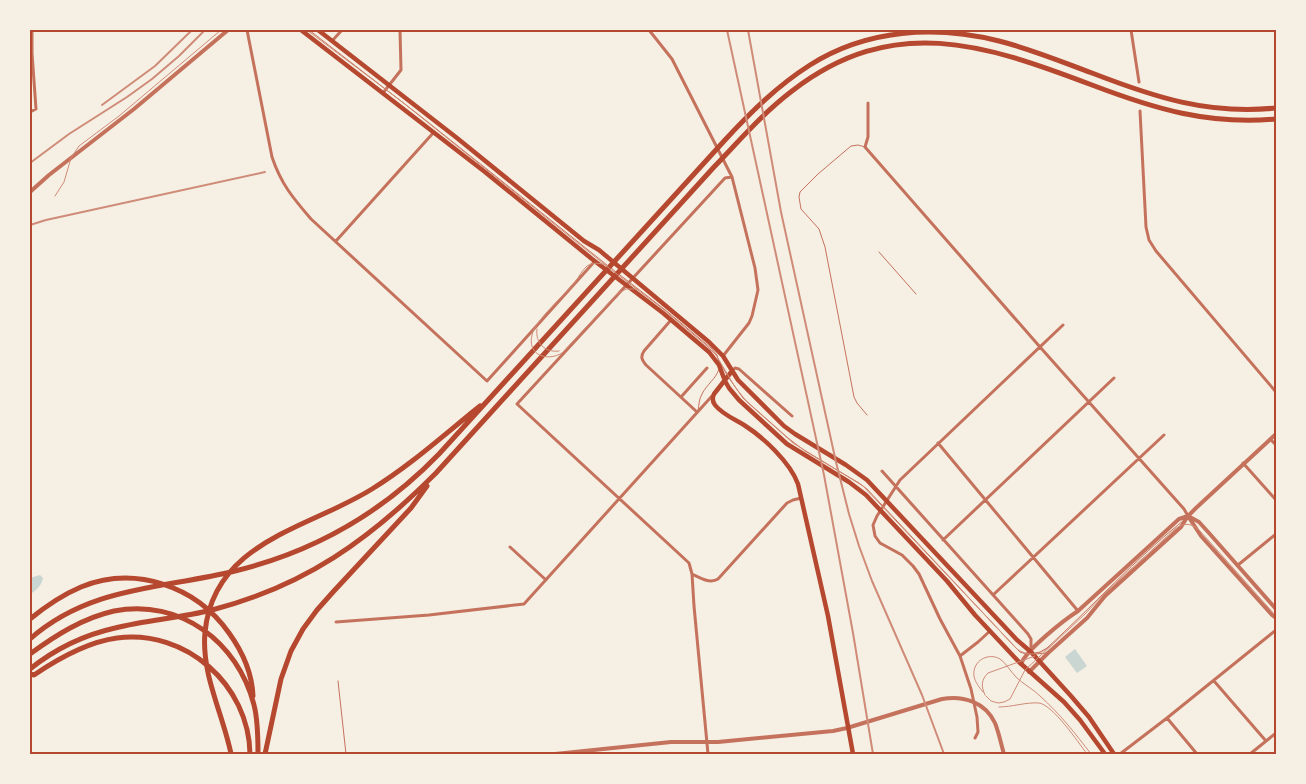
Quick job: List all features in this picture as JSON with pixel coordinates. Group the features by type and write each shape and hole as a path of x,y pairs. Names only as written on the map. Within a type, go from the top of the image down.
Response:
{"highway":[{"path":"30,639 65,614 100,599 138,588 246,568 290,554 331,535 370,512 412,481 439,454 742,121 778,89 810,65 853,44 897,33 933,31 973,36 1041,54 1142,92 1186,104 1237,110 1276,108"},
{"path":"30,669 57,651 89,635 124,626 184,616 258,595 300,577 365,537 394,513 436,473 750,129 791,92 816,74 837,63 858,54 898,44 933,42 971,46 1015,57 1124,97 1176,112 1202,118 1225,120 1252,121 1276,119"},
{"path":"231,754 209,676 205,645 207,624 213,601 227,576 244,558 265,543 348,503 392,477 494,395"},
{"path":"265,754 277,692 285,665 310,618 411,508 436,473"},
{"path":"30,619 59,598 83,586 106,580 131,578 155,582 188,595 214,614 240,651 252,685 258,754"},
{"path":"30,654 67,629 106,613 128,609 158,611 188,620 206,631 226,650 243,675 254,704"},
{"path":"30,674 34,675 58,660 92,644 118,638 131,637 158,640 173,645 197,657 213,670 231,692 239,705 244,719 250,754"}],"main road":[{"path":"301,30 457,138 584,241 599,250 629,282 718,360 725,381 738,400 787,444 849,482 866,495 947,581 970,610 1021,664 1080,720 1105,754"},
{"path":"317,32 332,41 434,132 595,261 629,282 709,342 723,356 738,380 784,426 867,480 1072,696 1114,754"},
{"path":"732,371 713,396 713,402 718,408 753,431 786,462 796,478 802,497 828,616 853,754"}],"street":[{"path":"30,112 36,109 32,30"},
{"path":"30,192 228,30"},
{"path":"248,30 272,157 277,172 289,193 311,219 487,381 595,261"},
{"path":"332,41 342,30"},
{"path":"386,89 401,70 400,30"},
{"path":"648,30 672,59 732,177 755,268 758,290 751,319 723,356"},
{"path":"1131,30 1139,82"},
{"path":"868,103 868,137 865,147 1184,509 1201,536 1276,618"},
{"path":"1140,111 1147,234 1152,246 1276,392"},
{"path":"336,241 434,132"},
{"path":"708,754 692,574 689,563 517,404 725,178 732,177"},
{"path":"671,320 641,357 646,365 698,412"},
{"path":"975,738 978,732 977,717 971,689 960,656 919,574 902,555 876,539 873,525 895,486 1063,325"},
{"path":"681,397 707,368"},
{"path":"732,371 735,368 739,369 792,416"},
{"path":"943,540 1114,378"},
{"path":"336,622 429,615 524,604 713,396"},
{"path":"1029,672 1086,618 1105,596 1181,527 1188,516 1276,434"},
{"path":"993,595 1164,435"},
{"path":"1270,439 1276,445"},
{"path":"938,443 1078,611"},
{"path":"1243,464 1276,500"},
{"path":"882,471 1028,634 1031,639 1031,654"},
{"path":"692,574 710,582 716,580 789,502 802,497"},
{"path":"1021,664 1069,617 1078,611 1179,519 1188,516 1200,522 1276,609"},
{"path":"1238,565 1276,534"},
{"path":"510,547 546,580"},
{"path":"1120,754 1276,630"},
{"path":"960,656 990,631"},
{"path":"1214,681 1266,741"},
{"path":"555,754 671,742 730,741 832,731 942,699 961,698 978,704 988,712 997,727 1004,754"},
{"path":"1167,718 1197,754"},
{"path":"1250,754 1276,733"}],"lane":[{"path":"301,30 317,32"},
{"path":"309,30 317,32 386,89"},
{"path":"865,147 851,146 800,192 799,198 801,209 819,229 826,247 854,397 867,415"},
{"path":"879,252 916,294"},
{"path":"629,282 707,345 743,398 788,438 805,451 867,489 1015,647 1022,652 1031,654 1048,653"},
{"path":"698,412 700,397 716,376 718,360 723,356"},
{"path":"1031,654 1047,648 1082,616 1106,590 1188,516"},
{"path":"338,681 346,754"}],"shaded area":[{"path":"40,575 43,578 41,583 30,594 30,578"},
{"path":"1075,649 1087,666 1077,673 1065,657"}],"tram line":[{"path":"55,196 64,182 71,158 79,146 119,116 221,30"},
{"path":"307,30 401,101 706,345 716,355 735,387 747,402 793,443 863,486 1017,649 1022,652 1036,654 1053,644"},
{"path":"606,265 596,263 587,266 544,315 532,335 532,348 535,352 545,357 556,356 562,353 617,294 626,289 637,289"},
{"path":"537,329 539,343 545,349 559,351"},
{"path":"986,696 991,701 998,703 1010,699 1025,670 1108,590 1175,529 1185,524 1194,526 1200,531 1276,616"},
{"path":"985,695 982,683 988,673 1035,656"},
{"path":"983,692 975,678 974,671 978,662 986,657 1000,659 1016,677 1037,693 1054,710 1091,754"},
{"path":"999,707 1034,703 1045,705 1065,725 1087,754"}],"railway":[{"path":"102,105 155,66 192,30"},
{"path":"30,163 69,134 152,79 205,30"},
{"path":"727,30 824,475 873,754"},
{"path":"748,30 781,212 849,514 872,581 922,695 944,754"},
{"path":"30,225 265,172"}]}
